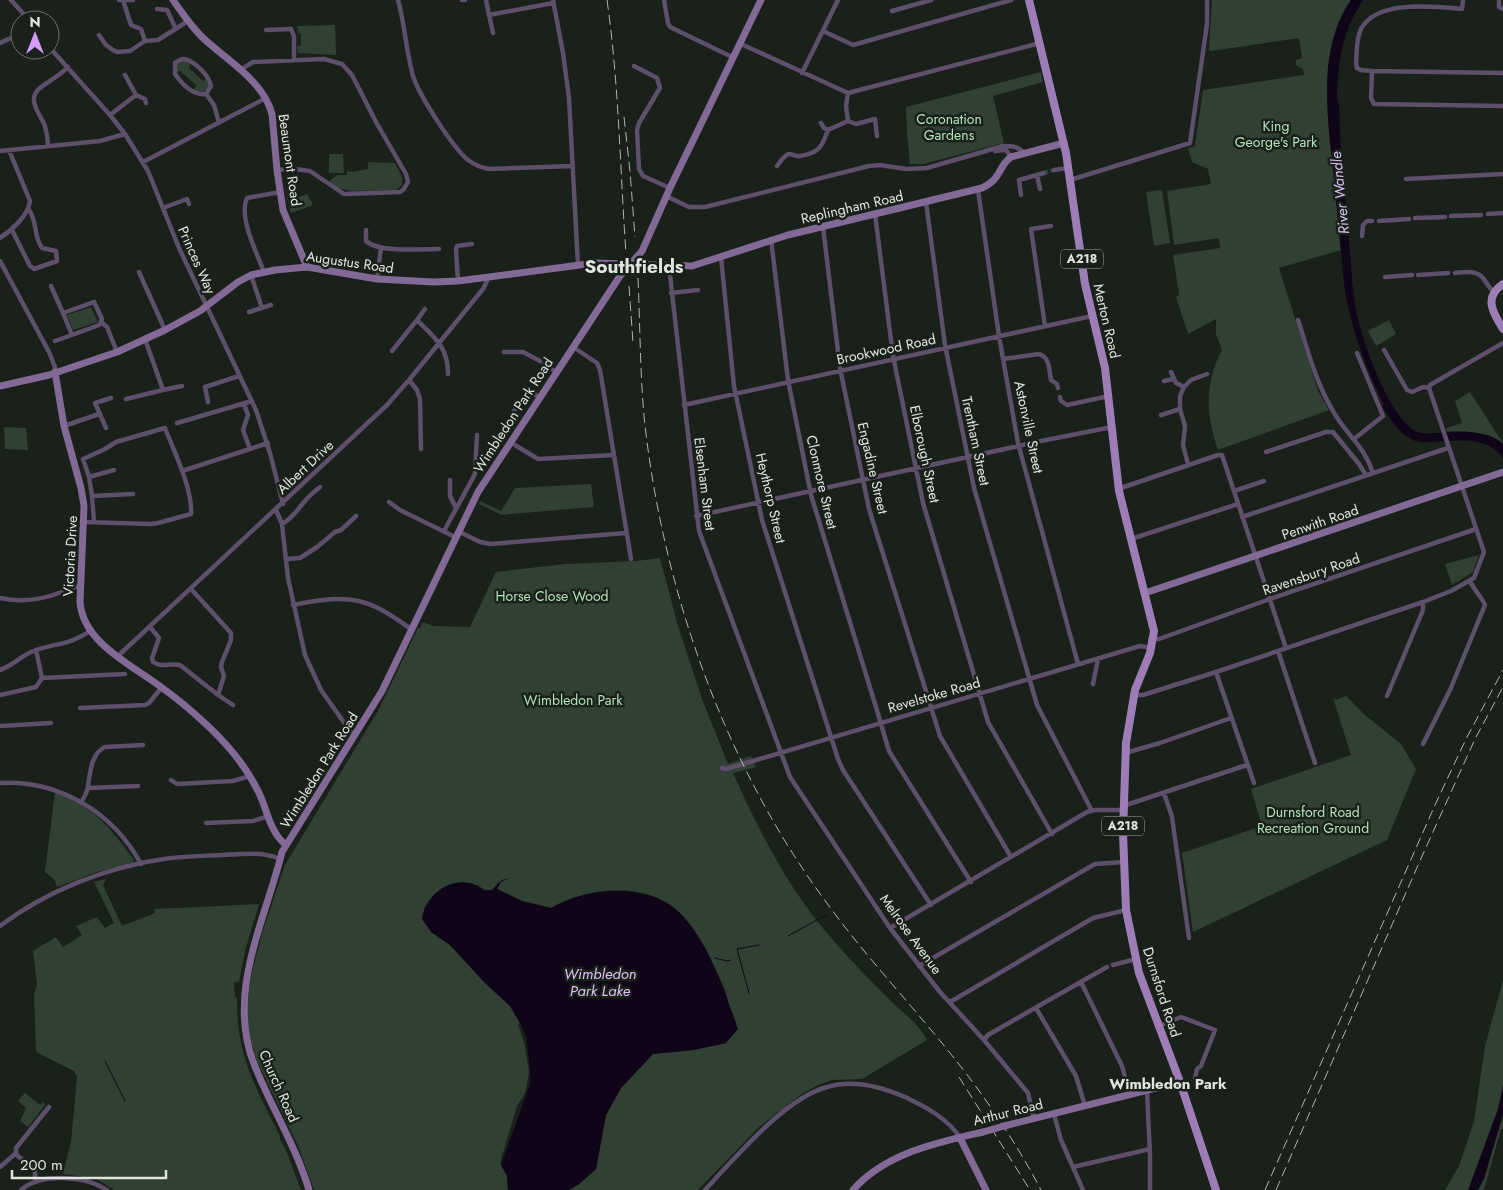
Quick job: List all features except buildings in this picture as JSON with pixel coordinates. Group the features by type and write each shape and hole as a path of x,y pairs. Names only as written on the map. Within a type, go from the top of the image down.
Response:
{"main road":[{"name":"Merton Road","path":"1029,0 1064,143 1085,284 1105,368 1118,489 1153,625 1154,639 1152,648"},
{"path":"1503,284 1494,292 1491,306 1503,329"},
{"name":"Durnsford Road","path":"1152,648 1134,695 1125,753 1123,862 1126,910 1139,973 1180,1082 1215,1186"}],"street":[{"path":"12,0 20,10"},
{"path":"119,0 133,0"},
{"path":"123,0 131,25 141,29 145,41"},
{"name":"Beaumont Road","path":"174,0 201,36 240,70 266,98 272,114 277,170 285,214 306,268"},
{"path":"398,0 416,84 439,122 464,157 478,166 489,169 572,166"},
{"path":"486,0 493,33"},
{"path":"664,0 670,27 732,57"},
{"name":"Wimbledon Park Road","path":"286,845 382,691 478,492 620,276 643,249 666,196 761,0"},
{"path":"802,72 838,0"},
{"path":"892,11 931,0"},
{"path":"822,31 853,45 1011,0"},
{"path":"1070,180 1190,143 1207,24 1207,0"},
{"path":"1463,0 1462,9 1404,2 1382,7 1370,14 1359,35 1357,68 1372,71 1503,73"},
{"path":"1499,0 1499,7 1503,9"},
{"path":"489,16 553,2 569,98 578,265"},
{"path":"156,9 167,10 176,29"},
{"path":"99,35 106,45 117,52 130,51 145,41 158,40 188,21"},
{"path":"266,30 291,30 294,36 294,60"},
{"path":"739,43 848,93 1040,43"},
{"name":"Princes Way","path":"60,59 110,115 143,162 171,231 252,401 268,443 283,504"},
{"path":"187,59 208,77 211,86 206,94 201,95 194,92 178,78 174,70 177,61 187,59"},
{"path":"240,70 253,62 330,60 342,64 348,69 406,174 408,182 400,192 344,194 310,171 300,169 277,170"},
{"path":"48,146 46,128 33,99 38,89 68,67"},
{"path":"637,75 637,67 658,78 660,88 637,130 639,169 643,176 670,188"},
{"path":"1372,71 1371,98 1374,104 1503,106"},
{"path":"125,75 136,95 145,99 146,103"},
{"path":"848,93 846,106 848,121"},
{"path":"206,94 214,105 219,123"},
{"path":"110,115 136,95"},
{"path":"143,162 266,98"},
{"path":"777,166 786,155 799,156 819,150 828,130 848,121 856,124 875,119 877,136"},
{"path":"820,123 828,130"},
{"path":"0,151 100,141 125,134"},
{"path":"991,151 1006,150 1011,157 1064,143"},
{"path":"666,196 689,207 705,208 869,166 880,165 906,169 927,168 1003,146 1012,146 1024,153"},
{"path":"0,238 12,230 28,208 30,201 9,150"},
{"name":"Replingham Road","path":"632,263 692,266 772,239 978,190 996,179 1005,162 1011,157"},
{"path":"1054,170 1068,168"},
{"path":"1021,195 1019,180 1044,172"},
{"path":"1406,179 1503,174"},
{"path":"1037,175 1040,189"},
{"name":"Astonville Street","path":"978,190 999,336 1019,446 1078,664"},
{"path":"264,272 247,229 245,202 247,198 280,192"},
{"path":"163,208 187,199 189,204"},
{"name":"Trentham Street","path":"926,202 946,348 967,457 1028,679 1037,705 1092,811"},
{"path":"12,230 30,266 34,269 57,261 56,251 42,248 39,244 34,216 28,208"},
{"name":"Elborough Street","path":"875,214 894,359 923,504 988,722 1052,834"},
{"path":"1488,214 1503,214"},
{"path":"1451,216 1481,215"},
{"path":"1415,218 1445,217"},
{"path":"1378,221 1409,219"},
{"path":"1362,236 1362,225 1367,221 1372,221"},
{"name":"Engadine Street","path":"823,226 841,371 869,509 940,736 1011,857"},
{"path":"1045,326 1031,229 1051,226"},
{"path":"366,230 366,241 370,245 381,248 439,249"},
{"name":"Clonmore Street","path":"772,239 789,382 810,491 880,723 889,751 971,882"},
{"path":"458,281 456,249 458,246 472,244"},
{"path":"377,279 381,248"},
{"name":"Heythorp Street","path":"721,257 736,394 758,502 764,527 831,737 842,770 930,905"},
{"name":"Victoria Drive","path":"0,261 49,352 55,367 64,426 82,496 84,522 80,610 86,625 103,645 162,687 209,726 232,751 250,776 269,816 274,833 286,845"},
{"name":"Augustus Road","path":"0,386 55,372 117,352 165,330 206,307 226,290 251,275 264,272 285,268 306,268 377,279 434,282 487,278 578,265 632,263"},
{"name":"Elsenham Street","path":"669,266 696,516 704,549 782,752"},
{"path":"139,272 165,330"},
{"path":"1418,275 1448,273"},
{"path":"1454,273 1477,273 1482,276 1494,292"},
{"path":"251,275 262,308"},
{"path":"1385,277 1412,275"},
{"name":"Albert Drive","path":"118,656 379,414 410,380 485,286 487,278"},
{"path":"50,286 72,335"},
{"path":"671,293 698,290"},
{"path":"63,313 94,302 102,319 101,322 107,327 117,352"},
{"path":"250,312 271,305"},
{"path":"392,351 424,310"},
{"name":"Brookwood Road","path":"684,405 1093,316"},
{"path":"417,320 440,342 448,360 448,374"},
{"path":"1298,320 1322,391 1340,422 1368,457 1374,473"},
{"path":"55,341 99,325 101,322"},
{"path":"145,339 163,390"},
{"path":"1429,388 1430,385 1503,343"},
{"path":"573,346 599,365 630,560"},
{"path":"1384,350 1407,390 1412,392 1423,387 1429,388"},
{"path":"504,352 523,352 556,372"},
{"path":"1354,438 1383,416 1357,353"},
{"path":"1003,359 1044,355 1047,359 1051,380 1057,384 1058,388"},
{"path":"1195,370 1198,377"},
{"path":"1170,372 1173,379 1184,387"},
{"path":"1188,464 1183,445 1185,426 1180,409 1180,396 1184,387 1191,380 1207,374"},
{"path":"208,402 205,388 239,376"},
{"path":"1164,382 1173,379"},
{"path":"410,380 417,390 420,399 422,449"},
{"path":"126,399 182,386"},
{"path":"1134,695 1143,695 1216,672 1423,602 1451,591 1474,578 1484,556 1429,388"},
{"path":"514,411 527,392 540,397"},
{"path":"1060,397 1061,402 1067,405 1109,396"},
{"path":"106,428 95,403 111,398"},
{"path":"177,423 252,401"},
{"path":"244,404 248,415 243,430 250,450"},
{"path":"1161,415 1180,409"},
{"path":"64,426 99,414"},
{"path":"696,516 1112,427"},
{"path":"72,456 83,459 116,442 165,428 182,470 192,507 191,514 158,524 84,522"},
{"path":"1266,452 1326,432 1333,432 1366,475"},
{"path":"444,531 475,474 477,435"},
{"path":"510,442 538,459 614,455"},
{"path":"182,470 268,443"},
{"path":"1242,517 1374,473 1447,446"},
{"path":"1118,489 1188,464 1221,455 1286,648"},
{"path":"83,459 89,477 94,521"},
{"path":"89,477 114,470"},
{"name":"Penwith Road","path":"1145,593 1461,488 1503,472"},
{"path":"450,480 450,496 456,508"},
{"path":"1234,491 1264,481"},
{"path":"282,524 289,521 299,511 305,500 320,487"},
{"path":"92,496 133,494"},
{"path":"389,502 400,510 444,531 490,544 626,533"},
{"path":"1131,539 1238,504"},
{"path":"276,510 282,524 294,605 305,655 315,679 345,725 355,736"},
{"path":"286,559 300,558 318,547 356,516"},
{"name":"Ravensbury Road","path":"1154,639 1164,638 1270,599 1476,529"},
{"path":"1423,744 1450,690 1485,605 1470,581"},
{"path":"0,598 19,601 33,600 45,598 80,586"},
{"path":"191,589 231,633 231,640 222,662 221,668 224,676 218,695"},
{"path":"294,605 332,599 357,600 380,608 412,629"},
{"path":"1387,696 1423,610 1423,602"},
{"path":"150,627 159,638 152,658 153,662 160,665 180,665 233,705"},
{"path":"0,670 29,652 79,639 90,631"},
{"name":"Revelstoke Road","path":"722,768 726,769 1140,646 1152,648"},
{"path":"0,695 36,687 42,678 36,650"},
{"path":"1278,651 1315,763"},
{"path":"1093,684 1098,659"},
{"path":"1216,672 1254,783"},
{"path":"42,678 125,674"},
{"path":"80,708 145,705 149,703 162,687"},
{"path":"1125,753 1231,718"},
{"path":"0,726 51,723"},
{"path":"82,802 88,788 90,769 100,749 105,747 142,745"},
{"name":"Melrose Avenue","path":"782,752 790,777 890,928 919,966 1028,1093 1034,1119"},
{"path":"890,928 1092,811 1123,808 1247,765"},
{"path":"171,780 177,784 233,781 250,776"},
{"path":"0,783 14,782 36,785 52,789 82,802 112,824 141,864"},
{"path":"88,788 138,786"},
{"path":"1164,793 1172,817 1189,938"},
{"path":"206,824 253,821 269,816"},
{"name":"Church Road","path":"286,845 280,859 248,968 244,1023 254,1065 297,1156 309,1190"},
{"path":"0,926 52,894 91,878 141,864 172,858 241,854 268,854 280,859"},
{"path":"919,966 1095,864 1123,862"},
{"path":"950,1002 1093,918 1126,910"},
{"path":"1113,965 1136,959"},
{"path":"984,1040 988,1035 1107,968"},
{"path":"1081,982 1122,1066 1130,1095"},
{"path":"1036,1008 1076,1076 1085,1106"},
{"path":"1159,1026 1181,1017 1215,1030 1201,1066 1197,1069 1195,1078"},
{"name":"Arthur Road","path":"853,1190 877,1169 899,1156 929,1145 1180,1082"},
{"path":"705,1190 764,1128 802,1099 828,1086 857,1084 873,1086 897,1094 933,1113 947,1124 960,1138 986,1190"},
{"path":"1147,1091 1150,1190"},
{"path":"1,1167 16,1154 18,1144 49,1107"},
{"path":"1054,1114 1061,1140 1083,1190"},
{"path":"1073,1167 1150,1148"},
{"path":"16,1154 35,1171 35,1182"},
{"path":"21,1190 35,1182 58,1178 92,1182 107,1190"}],"green space":[{"name":"King George's Park","path":"1212,0 1351,0 1340,20 1333,41 1327,87 1329,133 1341,250 1279,268 1318,391 1329,410 1218,450 1209,412 1212,375 1222,350 1216,334 1216,319 1188,334 1176,297 1179,295 1173,255 1220,248 1219,238 1174,245 1167,191 1211,184 1208,169 1192,162 1188,148 1195,146 1203,90 1304,75 1303,69 1296,65 1296,60 1302,58 1299,38 1209,50"},
{"path":"335,25 336,55 298,53 297,46 301,46 301,34 298,33 297,26"},
{"path":"184,61 190,64 189,68 203,81 207,78 208,87 203,92 194,90 196,85 180,71 175,72 176,65"},
{"name":"Coronation Gardens","path":"1041,72 1043,82 993,96 1004,143 923,164 910,164 906,107"},
{"path":"329,154 343,154 344,173 329,173"},
{"path":"368,162 395,163 402,177 402,185 396,190 351,191 338,188 329,181 337,175 347,175 347,171 354,172 368,169"},
{"path":"1162,190 1170,243 1154,246 1146,192"},
{"path":"307,194 313,205 291,213 287,198 296,198"},
{"path":"91,307 98,322 73,330 67,315"},
{"path":"1389,320 1396,334 1376,346 1368,331"},
{"path":"1470,392 1503,444 1484,434 1447,432 1446,428 1462,423 1455,401"},
{"path":"4,427 26,428 28,450 5,449"},
{"path":"591,484 594,507 500,515 479,504 480,501 501,511 515,488"},
{"path":"1479,555 1473,572 1452,585 1445,564"},
{"name":"Horse Close Wood","path":"660,558 678,626 702,699 728,764 751,756 756,766 733,773 765,839 789,881 817,921 861,971 916,1024 927,1040 862,1079 832,1080 802,1094 759,1127 698,1190 569,1190 596,1169 606,1115 621,1088 653,1054 693,1050 726,1043 728,1022 727,996 693,929 678,911 665,901 633,891 616,890 581,895 551,908 522,901 497,889 501,882 509,878 498,883 492,890 484,890 477,885 453,886 434,895 424,909 431,932 450,945 485,983 510,1006 520,1023 518,1024 525,1046 529,1072 525,1093 517,1106 500,1163 507,1176 508,1190 314,1190 299,1148 256,1059 248,1031 247,1008 251,977 262,933 285,865 379,709 422,622 434,626 470,627 496,572 565,564"},
{"name":"Durnsford Road Recreation Ground","path":"1346,696 1365,715 1401,744 1416,769 1387,840 1193,932 1182,853 1262,826 1251,789 1351,755 1333,698 1336,700"},
{"path":"55,792 81,805 100,819 125,848 134,860 133,862 97,872 57,887 54,879 45,872"},
{"path":"106,879 103,885 122,926 155,913 154,909 259,904 245,951 239,982 234,982 240,1037 249,1070 280,1136 301,1190 114,1190 97,1179 63,1174 71,1142 77,1077 74,1071 36,1052 34,995 37,985 33,951 56,937 63,947 82,935 76,926 97,917 105,928 114,923 94,882"},
{"path":"1503,980 1503,1129 1501,1129 1484,1190 1445,1190 1459,1166 1474,1121 1485,1046"},
{"path":"25,1093 40,1105 43,1102 45,1105 28,1127 20,1121 26,1108 18,1101"}],"water":[{"name":"River Wandle","path":"1351,0 1363,0 1352,19 1344,39 1337,97 1356,311 1364,340 1377,374 1393,407 1412,429 1424,433 1468,432 1484,434 1503,444 1503,458 1496,451 1480,443 1470,441 1420,442 1403,434 1382,406 1384,405 1360,349 1345,291 1329,136 1327,88 1332,42 1340,20"},
{"name":"Wimbledon Park Lake","path":"509,878 501,882 497,889 522,901 551,908 576,897 612,891 642,894 668,904 696,932 705,948 738,1029 726,1043 693,1050 653,1054 621,1088 606,1115 596,1169 569,1190 508,1190 507,1176 501,1165 530,1084 526,1037 510,1006 485,983 450,945 431,932 422,919 430,900 446,886 464,882 484,890 492,890 502,880"},
{"path":"1503,1085 1503,1115 1484,1179 1478,1190 1468,1190 1498,1109"}],"waterway":[{"path":"788,936 826,915"},
{"path":"749,993 737,949 759,945"},
{"path":"715,958 731,960"},
{"path":"105,1061 125,1101"}],"tunnel":[{"path":"1044,173 1054,170"}],"railway":[{"path":"607,0 617,95 626,254"},
{"path":"624,117 635,237"},
{"path":"638,278 644,416 653,481 666,546 683,610 704,674 730,735 759,795 792,852 843,925 935,1034 975,1085 999,1119 1041,1190"},
{"path":"629,286 633,343"},
{"path":"1265,1190 1435,805 1466,739 1503,670"},
{"path":"1276,1190 1419,863 1475,739 1503,687"},
{"path":"959,1077 1030,1190"}],"district":[{"name":"Southfields","path":"634,266"},
{"name":"Wimbledon Park","path":"1168,1084"}]}
